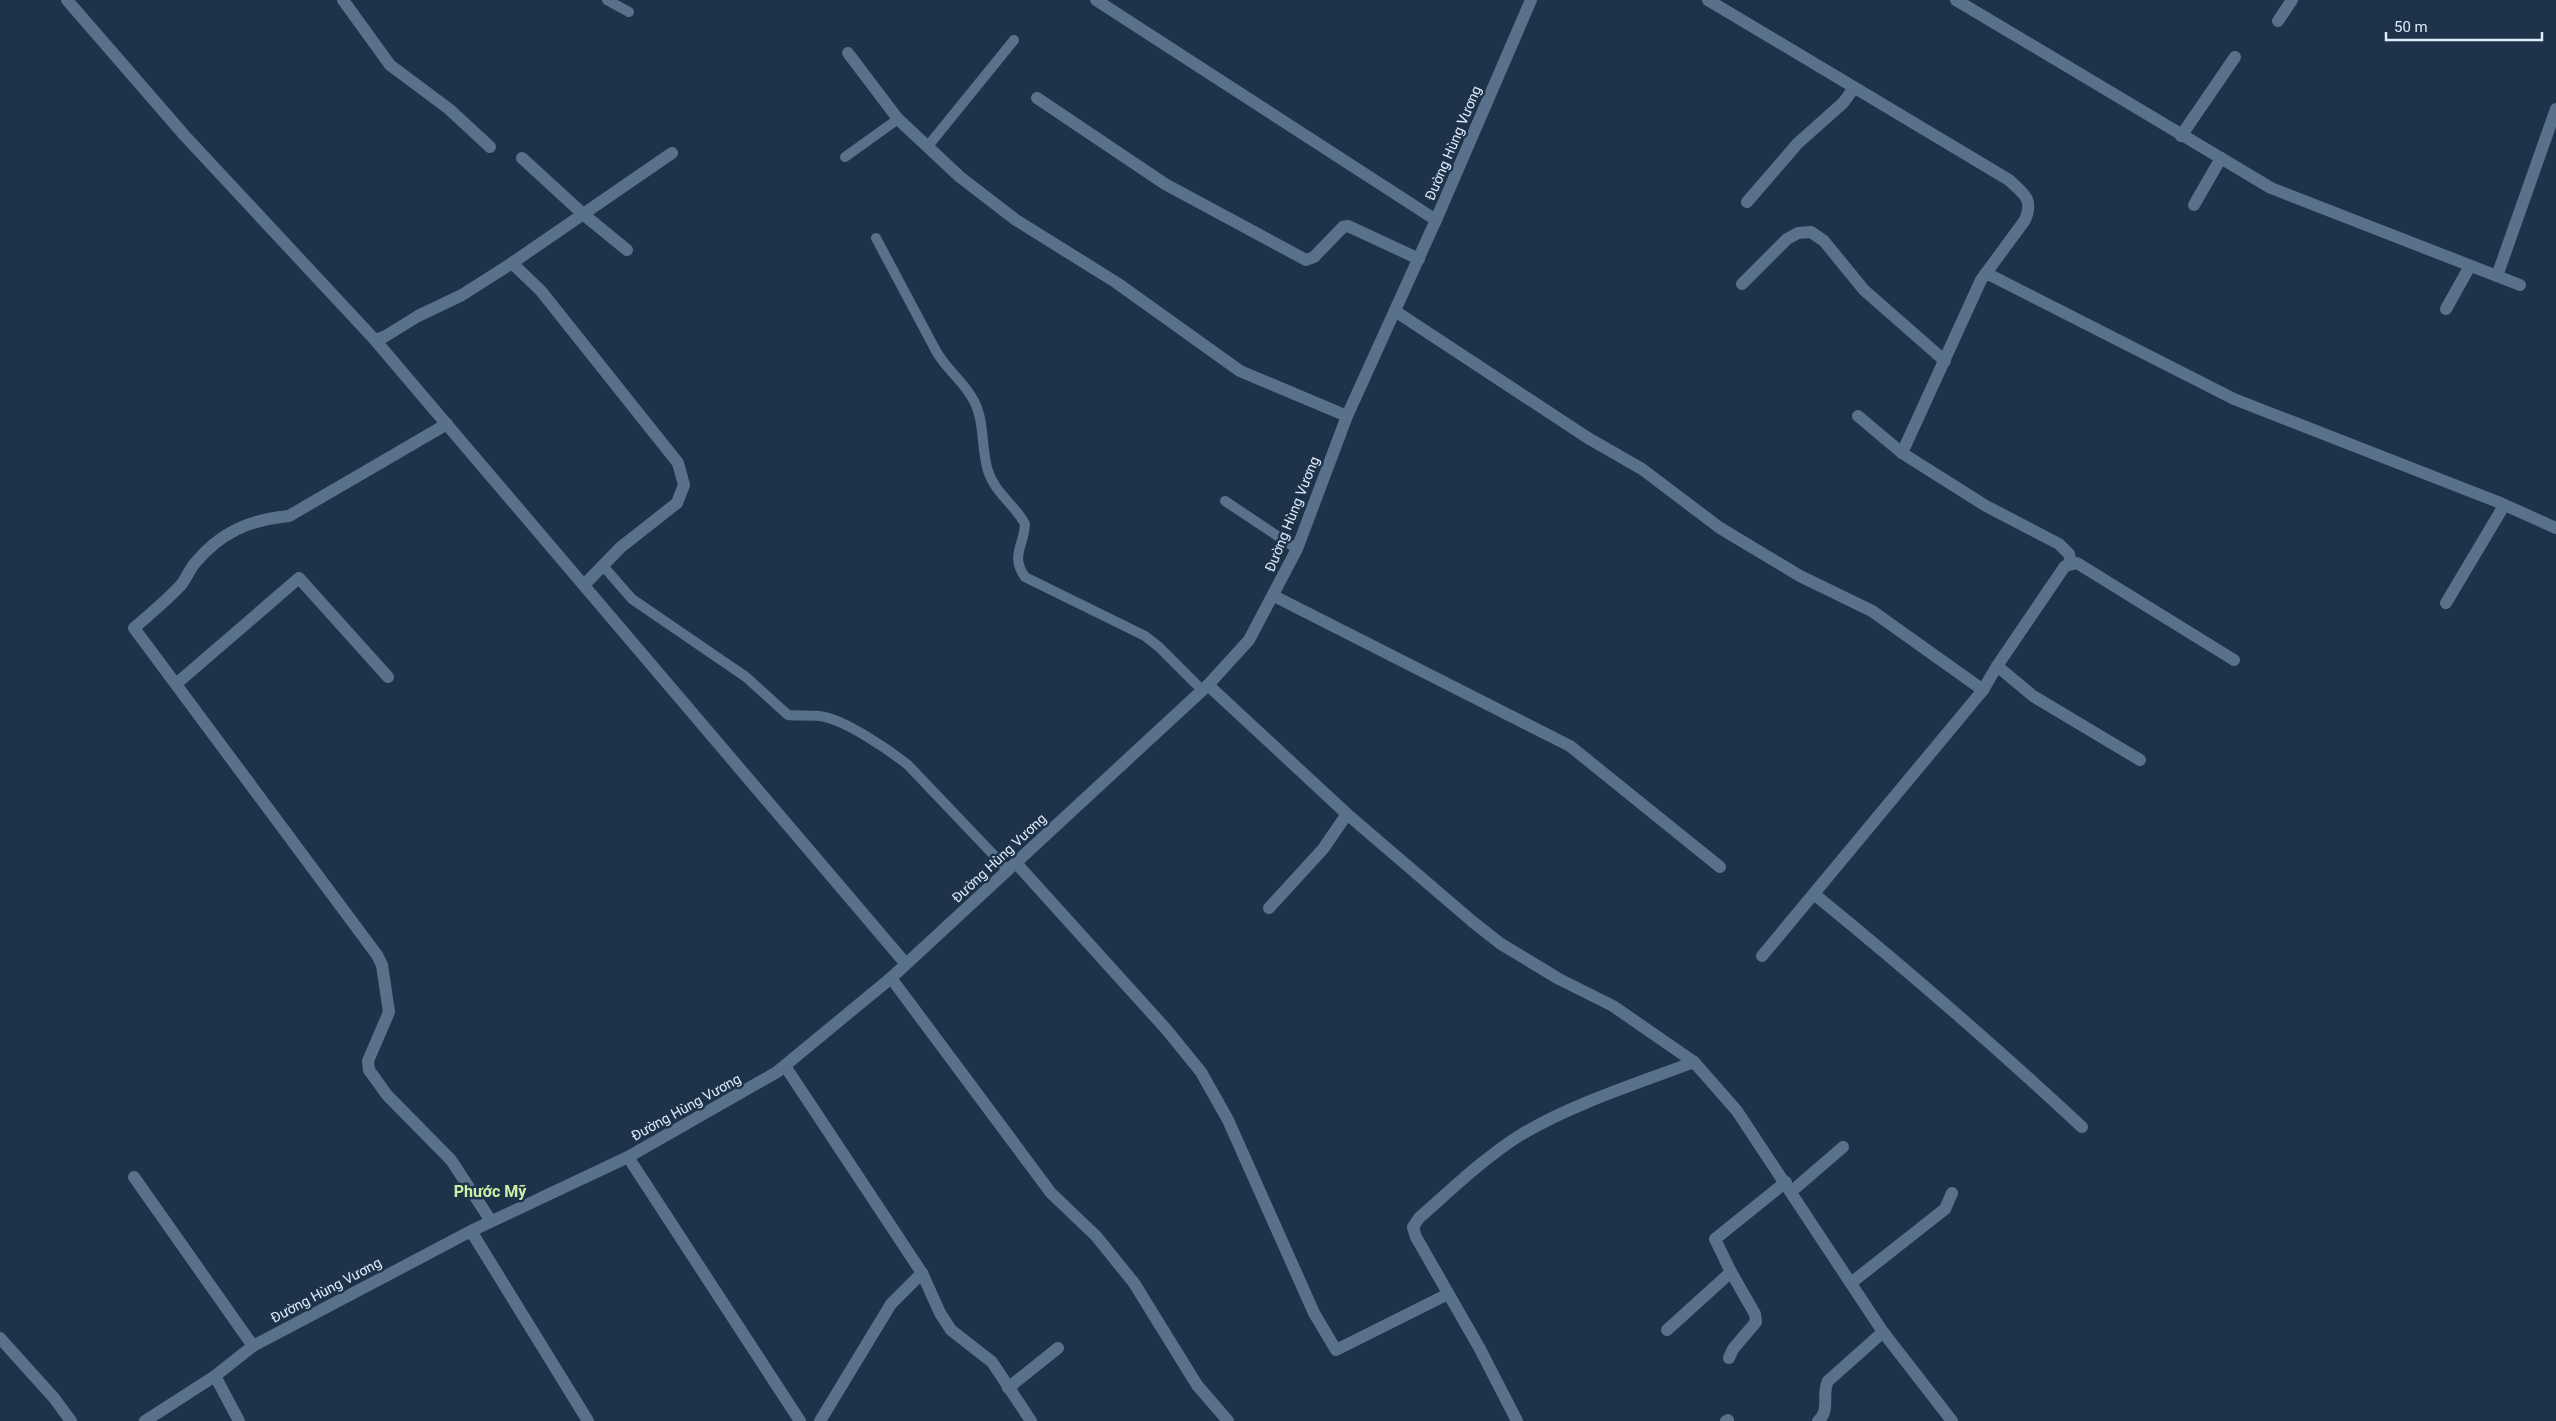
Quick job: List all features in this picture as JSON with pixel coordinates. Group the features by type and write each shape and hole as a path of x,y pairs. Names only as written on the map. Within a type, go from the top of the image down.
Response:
{"street":[{"path":"67,0 185,136 375,340 906,964"},
{"path":"343,0 390,64 449,109 490,147"},
{"path":"1096,0 1436,220"},
{"name":"Đường Hùng Vương","path":"145,1421 215,1376 253,1346 470,1231 628,1157 777,1072 891,978 1205,688 1249,640 1274,596 1297,549 1347,416 1419,259 1531,0"},
{"path":"1708,0 2009,180 2028,198 2030,209 2025,220 1986,273 1902,453"},
{"path":"1956,0 2271,188 2520,285"},
{"path":"2278,21 2292,0"},
{"path":"848,52 898,119 960,177 1016,220 1117,283 1240,372 1347,416"},
{"path":"2181,136 2235,58"},
{"path":"1747,202 1792,149 1842,103 1854,88"},
{"path":"1037,98 1165,184 1306,260 1314,257 1343,228 1348,226 1419,259"},
{"path":"2497,276 2556,109"},
{"path":"375,340 462,295 672,153"},
{"path":"522,158 582,214 627,250"},
{"path":"2194,205 2221,158"},
{"path":"1742,284 1787,239 1798,233 1811,232 1824,241 1864,290 1945,361"},
{"path":"512,262 541,292 678,463 684,485 678,503 622,547 604,567 584,584"},
{"path":"2446,309 2470,266"},
{"path":"1986,273 2234,399 2498,502 2501,505 2556,528"},
{"path":"1395,310 1588,438 1642,469 1720,528 1800,576 1872,611 1983,690"},
{"path":"1858,416 1902,453 1986,506 2059,544 2069,554 2071,563"},
{"path":"447,424 289,516 263,519 238,528 213,543 193,565 182,585 134,628 377,954 382,965 389,1012 368,1061 369,1070 387,1095 451,1160 491,1222"},
{"path":"2446,603 2502,509 2501,505"},
{"path":"1762,956 1983,690 1997,666 2065,566 2077,563 2234,660"},
{"path":"176,684 299,578 388,677"},
{"path":"1274,596 1570,746 1720,867"},
{"path":"1997,666 2033,696 2140,760"},
{"path":"1205,688 1347,814 1501,944 1559,979 1613,1006 1694,1062 1737,1111 1883,1332 1952,1421"},
{"path":"1269,908 1323,849 1347,814"},
{"path":"1012,867 1166,1029 1201,1072 1228,1120 1314,1313 1336,1350 1448,1294"},
{"path":"1814,894 1907,969 2017,1066 2082,1127"},
{"path":"891,978 1050,1193 1096,1236 1134,1284 1197,1385 1228,1421"},
{"path":"1517,1421 1480,1349 1416,1237 1413,1227 1419,1218 1477,1167 1522,1135 1562,1113 1694,1062"},
{"path":"785,1066 922,1273 950,1330 992,1362 1031,1421"},
{"path":"1729,1358 1733,1349 1756,1322 1755,1314 1715,1239 1843,1147"},
{"path":"628,1157 800,1421"},
{"path":"134,1177 253,1346"},
{"path":"1851,1283 1945,1209 1952,1193"},
{"path":"470,1231 588,1421"},
{"path":"1667,1330 1731,1272"},
{"path":"820,1421 890,1304 922,1273"},
{"path":"1818,1421 1825,1410 1824,1389 1828,1381 1883,1332"},
{"path":"0,1338 54,1398 71,1421"},
{"path":"1008,1388 1058,1348"},
{"path":"215,1376 239,1421"}],"lane":[{"path":"607,0 629,12"},
{"path":"928,146 1014,40"},
{"path":"845,157 898,119"},
{"path":"876,238 935,350 948,368 964,384 975,403 984,441 988,471 1005,501 1025,524 1025,533 1017,555 1018,567 1025,576 1145,636 1205,688"},
{"path":"1224,502 1297,549"},
{"path":"604,567 632,599 737,671 788,715 820,716 834,720 891,752 908,765 1012,867"}],"district":[{"name":"Phước Mỹ","path":"490,1191"}]}
